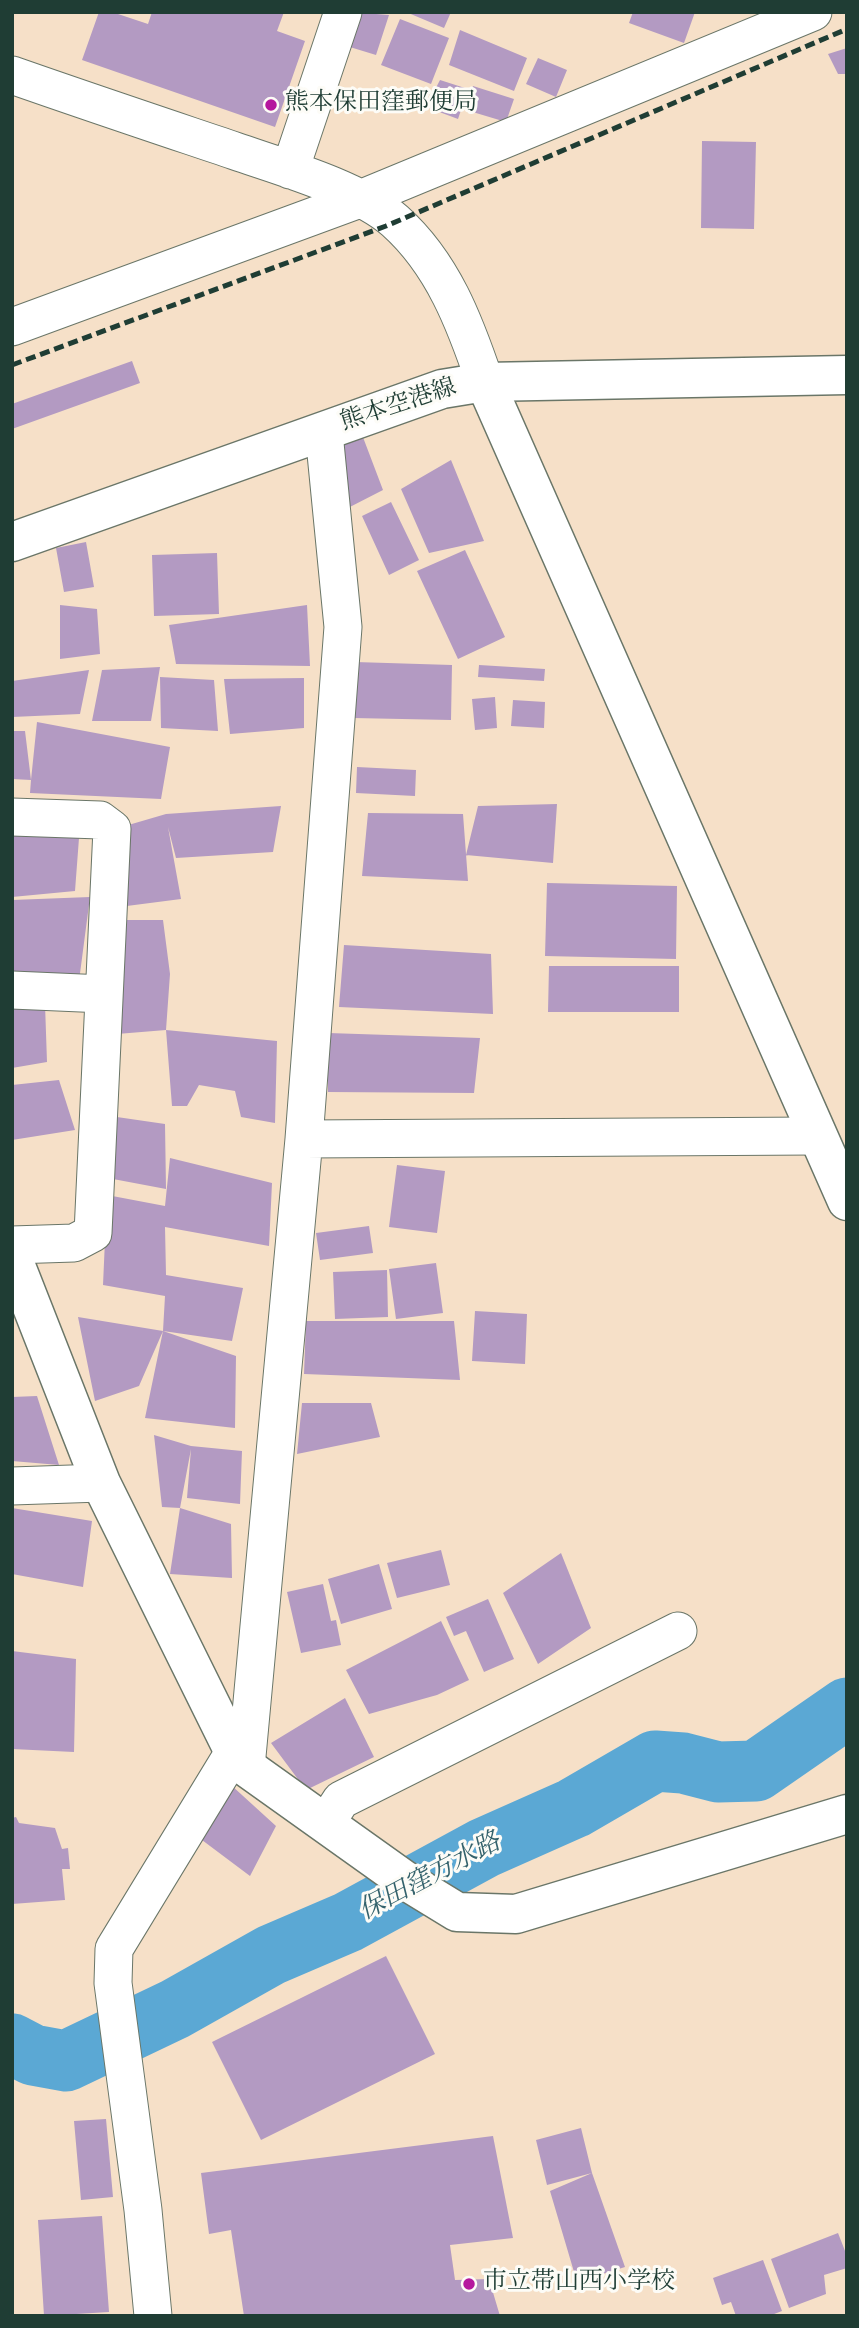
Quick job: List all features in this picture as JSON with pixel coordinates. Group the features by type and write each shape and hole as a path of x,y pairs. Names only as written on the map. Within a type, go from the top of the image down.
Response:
{"street":[{"path":"290,170 343,12"},
{"path":"12,327 360,200 813,12"},
{"path":"12,75 290,170 360,200 395,221 442,275 468,331 485,382 847,1201"},
{"name":"熊本空港線","path":"12,542 324,433 442,388 485,382 847,376"},
{"path":"153,2316 143,2210 113,1983 114,1949 240,1760 304,1139 343,626 324,433"},
{"path":"12,817 100,820 112,829 93,1233 74,1243 12,1245"},
{"path":"12,990 104,994"},
{"path":"304,1139 816,1136"},
{"path":"12,1256 101,1483 240,1760 403,1879 457,1912 516,1914 847,1814"},
{"path":"12,1486 101,1483"},
{"path":"326,1823 341,1800 678,1632"}],"building":[{"path":"99,12 112,12 148,24 152,12 284,12 277,31 305,41 275,127 82,60"},
{"path":"351,12 389,15 376,55 340,44"},
{"path":"406,12 451,12 444,28"},
{"path":"633,12 695,12 684,43 629,23"},
{"path":"400,19 449,38 431,84 381,65"},
{"path":"460,30 527,58 514,91 449,65"},
{"path":"847,48 847,74 838,74 828,54"},
{"path":"538,58 567,70 556,97 526,84"},
{"path":"440,80 468,89 458,119 426,107"},
{"path":"473,86 514,99 506,122 466,110"},
{"path":"702,141 756,142 754,229 701,228"},
{"path":"132,361 140,383 12,429 12,404"},
{"path":"361,432 383,490 344,510 338,440"},
{"path":"451,460 484,541 429,553 401,489"},
{"path":"391,502 419,560 389,575 362,516"},
{"path":"86,542 94,587 64,592 56,548"},
{"path":"465,550 505,637 458,659 417,571"},
{"path":"217,553 219,614 154,616 152,555"},
{"path":"60,605 97,609 100,654 60,659"},
{"path":"307,605 310,666 176,664 169,625"},
{"path":"355,662 452,665 451,720 353,718"},
{"path":"479,665 545,669 544,681 478,677"},
{"path":"160,667 151,721 92,721 102,670"},
{"path":"89,670 80,714 12,717 12,681"},
{"path":"160,677 214,680 218,731 161,728"},
{"path":"304,678 304,728 230,734 224,679"},
{"path":"495,697 497,728 475,730 472,699"},
{"path":"513,700 545,702 544,728 511,726"},
{"path":"37,722 170,747 161,799 30,793"},
{"path":"12,731 25,731 31,780 12,779"},
{"path":"357,767 416,770 415,796 356,793"},
{"path":"557,804 553,863 466,855 478,806"},
{"path":"281,806 273,852 176,858 168,827 181,899 119,907 125,826 166,814"},
{"path":"368,813 463,814 468,881 362,876"},
{"path":"12,835 79,838 75,891 12,897"},
{"path":"547,883 677,886 676,959 545,956"},
{"path":"90,897 79,981 12,977 12,900"},
{"path":"124,920 163,920 170,974 166,1030 117,1034"},
{"path":"344,945 491,954 493,1014 339,1007"},
{"path":"549,966 679,966 679,1012 548,1012"},
{"path":"12,998 45,1004 47,1062 12,1068"},
{"path":"166,1030 277,1041 275,1123 241,1117 235,1091 199,1085 187,1106 172,1106"},
{"path":"328,1033 480,1038 474,1093 328,1092"},
{"path":"59,1080 75,1130 12,1140 12,1085"},
{"path":"110,1116 165,1124 166,1189 113,1179"},
{"path":"170,1158 272,1183 269,1246 165,1227 166,1275 243,1288 232,1341 163,1331 165,1296 103,1285 107,1195 165,1206"},
{"path":"397,1165 445,1171 437,1233 389,1227"},
{"path":"369,1226 373,1253 320,1260 316,1233"},
{"path":"436,1263 443,1313 396,1319 389,1269"},
{"path":"387,1270 388,1317 335,1319 333,1272"},
{"path":"475,1311 527,1314 525,1364 472,1361"},
{"path":"78,1317 163,1331 139,1386 95,1401"},
{"path":"306,1321 454,1321 460,1380 304,1374"},
{"path":"163,1331 236,1356 235,1428 145,1418"},
{"path":"37,1396 59,1465 12,1461 12,1397"},
{"path":"302,1403 371,1403 380,1437 297,1454"},
{"path":"154,1435 191,1446 242,1451 240,1504 187,1498 191,1449 180,1508 162,1507"},
{"path":"12,1508 92,1521 83,1587 12,1574"},
{"path":"180,1508 231,1524 232,1578 170,1574"},
{"path":"441,1550 450,1585 397,1598 387,1563"},
{"path":"561,1553 591,1628 538,1664 503,1593"},
{"path":"379,1564 392,1609 341,1624 328,1579"},
{"path":"323,1584 331,1621 336,1620 341,1645 301,1653 287,1592"},
{"path":"488,1599 514,1659 484,1672 466,1631 454,1636 446,1617"},
{"path":"441,1621 469,1680 437,1695 369,1714 346,1670"},
{"path":"12,1651 76,1659 74,1752 12,1749"},
{"path":"345,1698 374,1757 306,1790 271,1743"},
{"path":"231,1785 276,1826 250,1876 198,1837"},
{"path":"16,1817 19,1823 55,1828 62,1849 68,1848 70,1869 62,1869 65,1900 12,1904 12,1818"},
{"path":"386,1956 435,2054 261,2140 212,2042"},
{"path":"106,2119 113,2197 81,2200 74,2121"},
{"path":"581,2128 592,2173 547,2185 536,2140"},
{"path":"493,2136 513,2238 450,2245 455,2280 489,2279 500,2316 244,2316 231,2230 209,2234 201,2173"},
{"path":"592,2173 625,2267 577,2282 550,2191"},
{"path":"102,2216 109,2312 44,2316 38,2220"},
{"path":"838,2233 847,2256 847,2268 824,2275 826,2294 789,2308 771,2259"},
{"path":"763,2260 782,2311 769,2316 736,2316 731,2302 722,2305 713,2278"}],"waterway":[{"name":"保田窪方水路","path":"12,2044 33,2055 66,2061 175,2009 271,1955 348,1922 484,1848 574,1808 655,1761 683,1763 718,1772 756,1771 847,1708"}],"railway":[{"path":"12,365 386,226 847,29"}],"place":[{"name":"熊本保田窪郵便局","path":"271,105"},
{"name":"市立帯山西小学校","path":"469,2284"}]}
